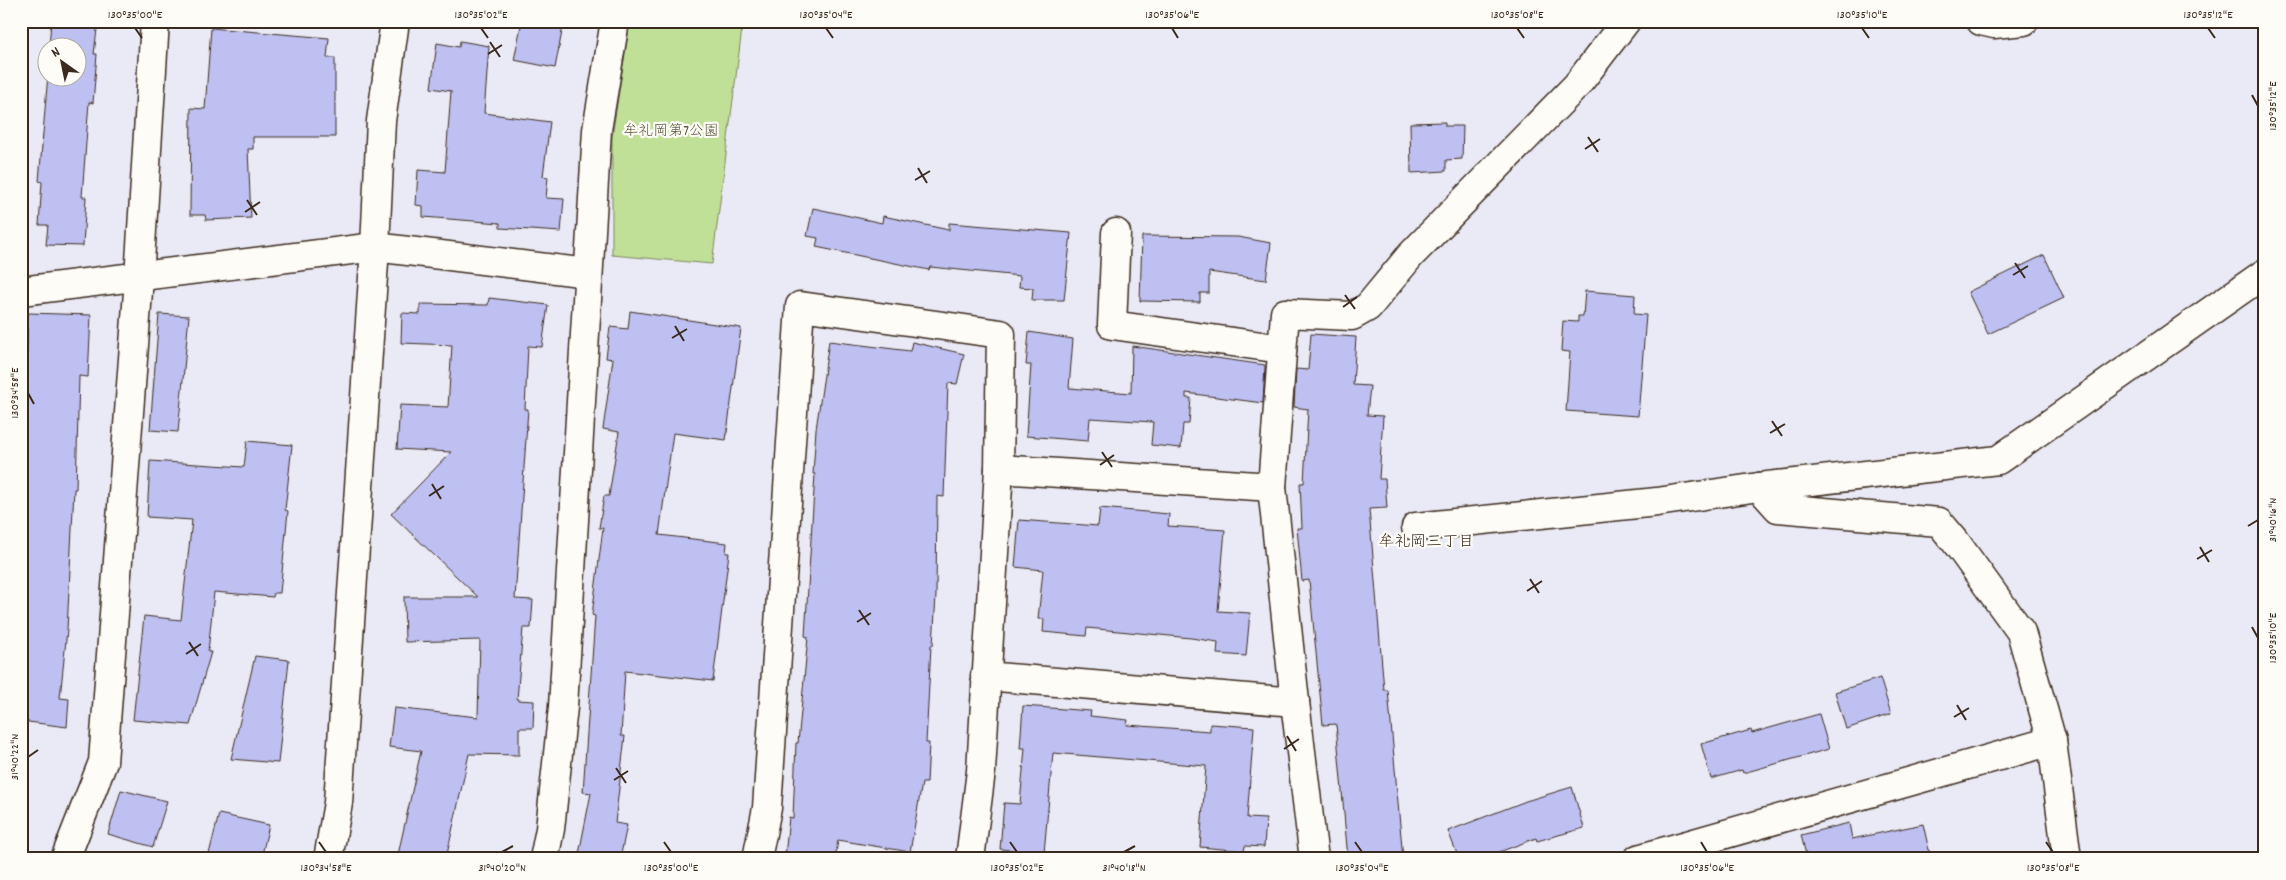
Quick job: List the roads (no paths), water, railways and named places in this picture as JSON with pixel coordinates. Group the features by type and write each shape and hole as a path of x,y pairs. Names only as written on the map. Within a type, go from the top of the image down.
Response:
{"street":[{"path":"65,859 103,762 139,278 155,21"},
{"path":"328,859 338,803 375,247 381,121 395,21"},
{"path":"544,859 550,829 563,707 597,130 615,21"},
{"path":"1314,859 1272,487 1285,313 1352,316 1368,307 1410,256 1577,85 1626,21"},
{"path":"1981,21 1994,24 2024,21"},
{"path":"1116,232 1112,325 1282,349"},
{"path":"21,291 139,278 375,247 588,273"},
{"path":"1416,527 1657,502 1759,487 1998,460 2265,273"},
{"path":"757,859 768,808 800,306 1001,334 999,469 981,771 970,859"},
{"path":"999,469 1272,487"},
{"path":"1759,487 1778,508 1939,522 1956,540 2020,632 2052,741 2067,859"},
{"path":"986,676 1295,702"},
{"path":"1638,859 2052,741"}],"district":[{"name":"牟礼岡三丁目","path":"1426,542"}],"park label":[{"name":"牟礼岡第7公園","path":"671,132"}]}
